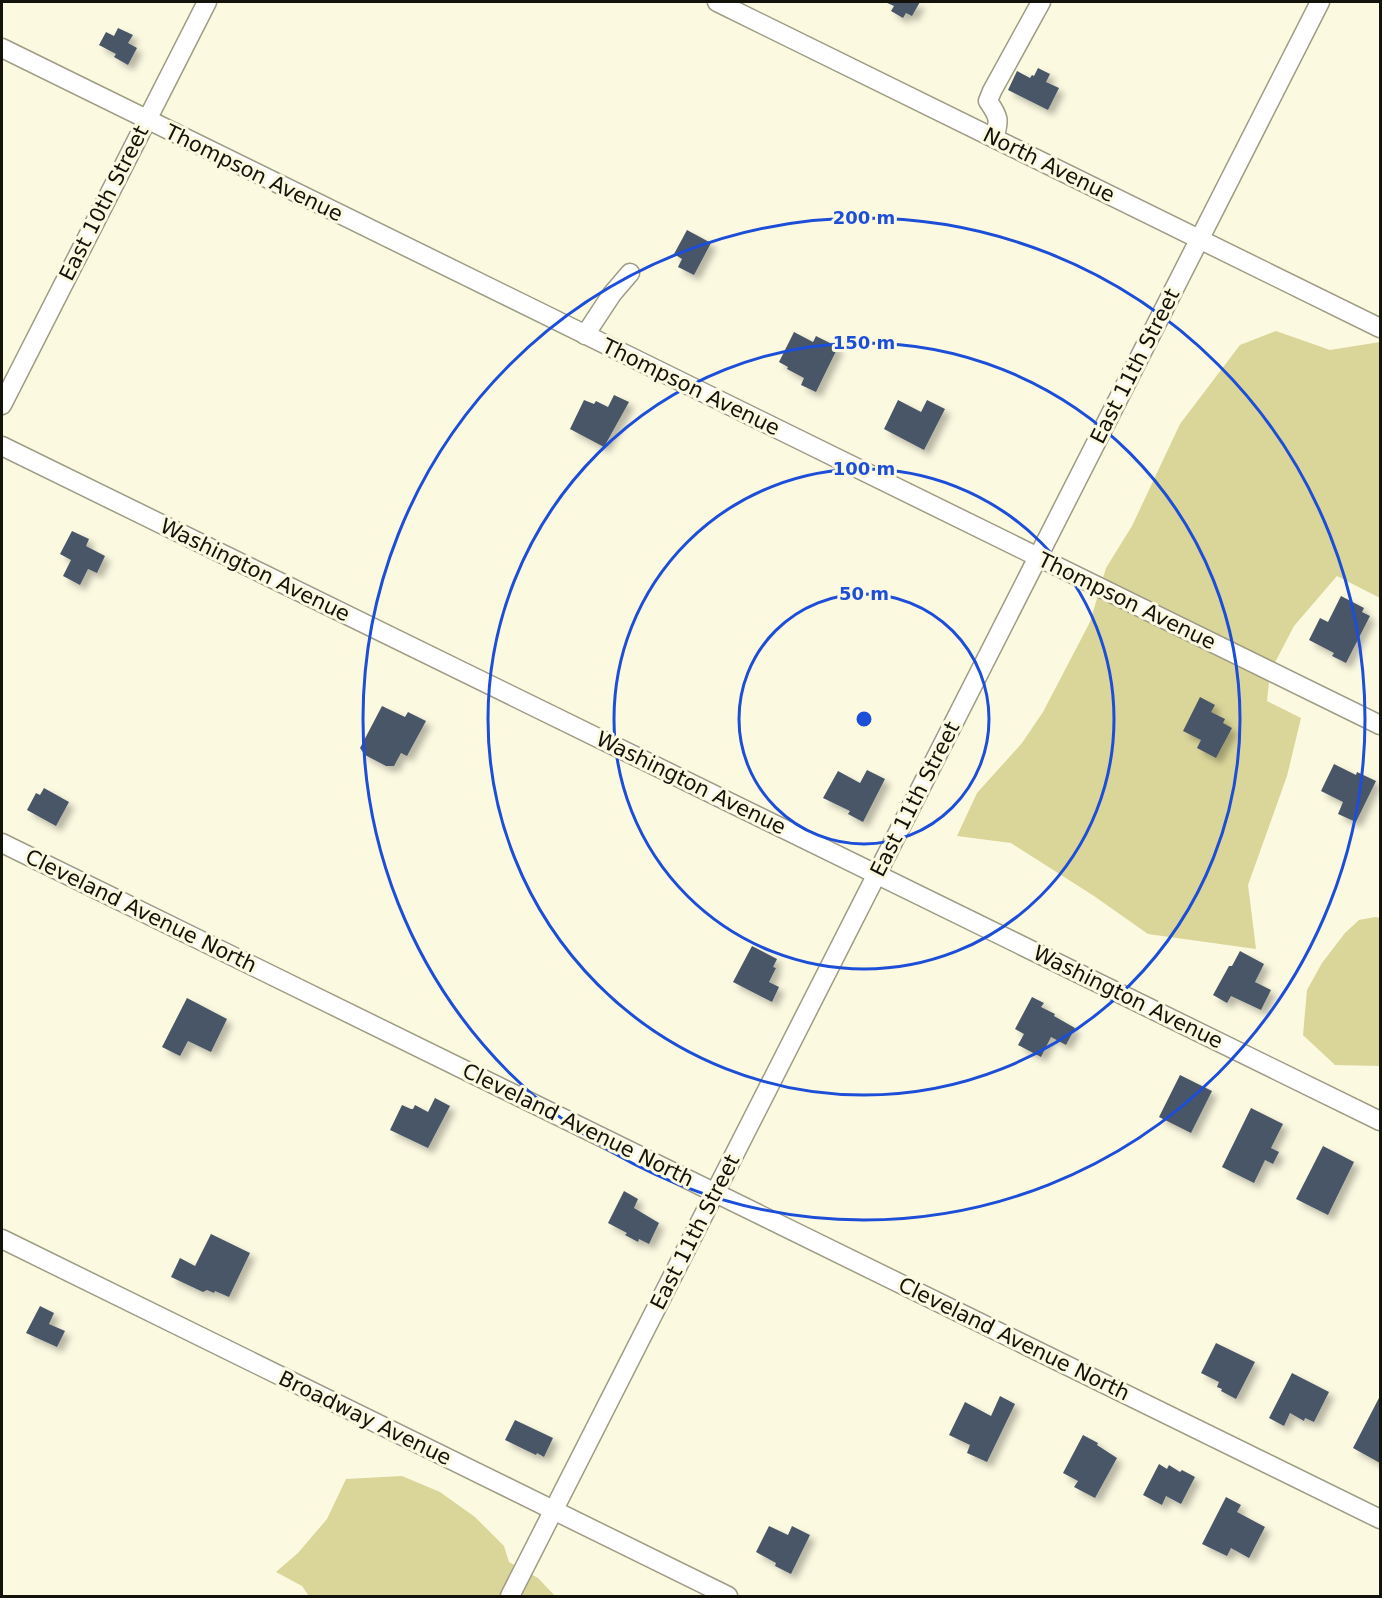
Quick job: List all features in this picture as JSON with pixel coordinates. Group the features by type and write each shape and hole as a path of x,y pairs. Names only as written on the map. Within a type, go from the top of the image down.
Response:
{"street":[{"name":"East 10th Street","path":"2,405 207,2"},
{"name":"North Avenue","path":"717,2 1380,328"},
{"path":"994,138 1000,123 988,101 1041,2"},
{"name":"East 11th Street","path":"510,1596 1320,2"},
{"name":"Thompson Avenue","path":"2,48 1380,725"},
{"path":"585,334 612,294 630,273"},
{"name":"Washington Avenue","path":"2,446 1380,1121"},
{"name":"Cleveland Avenue North","path":"2,843 1380,1518"},
{"name":"Broadway Avenue","path":"2,1239 728,1596"}],"shaded area":[{"path":"1276,331 1330,350 1380,342 1380,598 1337,576 1294,626 1270,672 1267,701 1301,718 1287,776 1248,885 1256,949 1148,934 1011,843 957,836 977,793 1022,743 1043,712 1090,622 1106,568 1132,526 1180,424 1240,345"},
{"path":"1380,918 1380,1066 1335,1065 1303,1035 1307,990 1322,963 1345,933 1359,920"},
{"path":"402,1476 440,1492 475,1517 504,1546 509,1562 538,1578 555,1596 309,1596 302,1586 276,1572 298,1553 327,1519 346,1479"}],"building":[{"path":"885,2 920,2 912,16 906,13 903,18 891,11 894,6"},
{"path":"118,28 133,35 128,43 137,48 128,65 114,57 116,54 99,45 106,32 114,36"},
{"path":"1038,68 1050,74 1046,82 1059,88 1048,110 1008,90 1017,71 1030,78 1034,76"},
{"path":"687,230 711,243 694,275 678,267 682,259 674,254"},
{"path":"794,332 813,342 816,336 838,347 816,392 801,385 804,378 779,362"},
{"path":"614,395 629,402 604,447 570,429 584,400 594,404 596,401 608,407"},
{"path":"898,400 921,412 927,400 945,409 924,450 884,429"},
{"path":"72,531 89,539 86,546 105,556 97,573 88,569 80,585 63,576 71,560 60,554"},
{"path":"1341,596 1364,608 1362,612 1370,616 1346,663 1332,656 1334,653 1309,640 1320,618 1328,622"},
{"path":"1200,697 1215,705 1211,712 1225,719 1223,723 1232,728 1216,758 1197,748 1201,740 1183,731"},
{"path":"382,706 405,717 408,712 426,721 407,756 401,753 394,766 386,766 365,755 360,748"},
{"path":"1334,764 1356,775 1357,772 1376,781 1356,822 1338,814 1343,802 1321,791"},
{"path":"867,770 885,779 863,822 848,814 850,811 823,798 838,771 860,783"},
{"path":"44,788 69,802 56,826 27,810 36,793 40,795"},
{"path":"752,946 777,959 773,967 776,968 769,982 779,987 772,1002 733,982"},
{"path":"1240,951 1264,964 1255,982 1271,990 1261,1010 1231,996 1227,1003 1213,995"},
{"path":"1032,997 1044,1003 1041,1007 1075,1028 1066,1045 1051,1037 1041,1057 1018,1045 1024,1034 1015,1029"},
{"path":"187,998 227,1019 211,1052 188,1041 180,1056 162,1047"},
{"path":"1180,1075 1212,1091 1191,1133 1159,1117"},
{"path":"435,1098 450,1106 428,1148 390,1130 402,1105 413,1109 415,1105 428,1112"},
{"path":"1251,1108 1283,1124 1271,1148 1279,1152 1273,1164 1265,1160 1254,1183 1222,1167"},
{"path":"1323,1146 1354,1162 1328,1215 1296,1199"},
{"path":"624,1191 638,1199 634,1208 659,1223 649,1244 639,1239 638,1242 608,1223"},
{"path":"211,1234 250,1253 229,1297 215,1291 214,1293 207,1290 203,1292 171,1277 180,1258 195,1266"},
{"path":"40,1306 54,1313 49,1324 65,1331 57,1347 26,1333"},
{"path":"1216,1343 1255,1362 1236,1399 1217,1387 1219,1382 1201,1373"},
{"path":"1292,1373 1329,1392 1314,1422 1305,1418 1304,1421 1290,1413 1284,1426 1269,1418"},
{"path":"1000,1396 1015,1404 987,1462 967,1453 970,1445 949,1435 965,1402 991,1416"},
{"path":"1380,1396 1380,1463 1353,1448"},
{"path":"515,1420 553,1438 544,1457 505,1440"},
{"path":"1083,1435 1117,1458 1095,1498 1074,1487 1078,1481 1063,1473"},
{"path":"1159,1464 1167,1469 1169,1465 1195,1477 1181,1504 1166,1496 1162,1505 1143,1495"},
{"path":"1226,1497 1241,1505 1237,1512 1265,1527 1249,1558 1231,1548 1227,1556 1202,1544"},
{"path":"769,1526 788,1535 792,1526 810,1535 791,1574 756,1552"}]}
